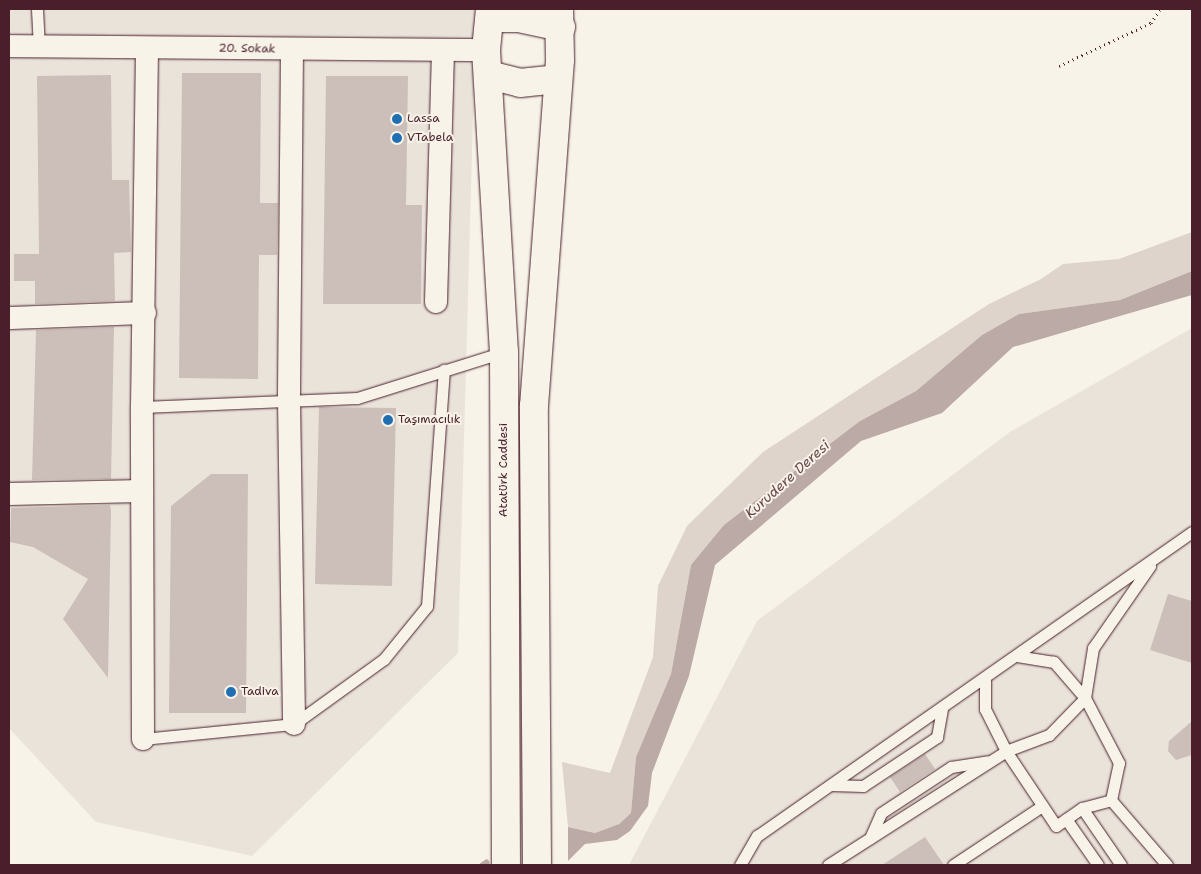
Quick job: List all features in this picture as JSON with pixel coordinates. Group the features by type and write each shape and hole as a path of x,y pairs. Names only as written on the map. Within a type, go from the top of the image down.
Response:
{"main road":[{"path":"490,13 519,18 560,18 534,406 537,865"},
{"name":"Atatürk Caddesi","path":"490,13 488,63 504,352 506,865"},
{"path":"488,63 520,83 557,79"}],"street":[{"name":"20. Sokak","path":"9,46 443,51 488,63"},
{"path":"143,739 142,407 145,313 147,48"},
{"path":"292,49 289,401 294,724"},
{"path":"436,302 443,51"},
{"path":"9,318 145,313"},
{"path":"9,494 142,491"}],"lane":[{"path":"37,9 39,46"},
{"path":"142,407 357,398 504,352"},
{"path":"143,739 294,724 384,659 427,606 444,370"},
{"path":"740,865 757,836 1192,532"},
{"path":"828,865 1006,751 1049,735 1085,698 1093,648 1155,558"},
{"path":"1015,656 1054,662 1085,698 1119,762 1111,800"},
{"path":"985,678 985,708 1006,751 1056,826 1082,808 1111,800"},
{"path":"831,785 863,786 937,737 942,708"},
{"path":"870,838 881,813 952,766 992,760"},
{"path":"1111,800 1167,865"},
{"path":"953,865 1042,806"},
{"path":"1082,808 1121,865"},
{"path":"1066,819 1098,865"}],"path":[{"path":"1059,66 1151,23 1160,9"}],"shaded area":[{"path":"9,9 476,9 458,653 252,856 96,822 9,728"},
{"path":"1192,232 1192,271 1120,300 1019,314 982,335 916,391 860,421 691,565 671,674 636,757 631,813 619,824 595,833 568,827 562,762 610,773 653,657 658,586 687,526 763,452 989,304 1041,279 1063,264 1119,259"},
{"path":"1192,328 1192,865 629,865 757,621 1010,432"}],"water":[{"name":"Kurudere Deresi","path":"1192,271 1192,295 1013,347 942,413 861,441 715,565 689,676 652,773 648,806 630,831 617,840 585,844 568,861 568,827 595,833 619,824 631,813 636,757 671,674 691,565 724,525 860,421 916,391 982,335 1019,314 1120,300"}],"building":[{"path":"182,73 261,73 260,203 278,203 277,255 259,255 258,379 179,378"},
{"path":"111,75 112,180 129,180 131,252 114,253 115,301 35,304 35,281 14,281 14,254 39,254 37,76"},
{"path":"326,76 408,76 406,205 422,205 421,304 323,304"},
{"path":"114,327 111,479 32,480 36,330"},
{"path":"319,407 396,408 392,586 315,584"},
{"path":"211,474 248,474 246,713 169,713 171,506"},
{"path":"110,505 108,678 63,619 88,579 33,547 10,542 11,508"},
{"path":"1168,594 1192,601 1192,663 1150,650"},
{"path":"1192,721 1192,755 1176,760 1168,751 1169,741"},
{"path":"925,754 935,769 900,792 890,777"},
{"path":"925,837 944,865 882,865"}],"place":[{"name":"Lassa","path":"397,119"},
{"name":"VTabela","path":"397,138"},
{"name":"Taşımacılık","path":"388,420"},
{"name":"Tadiva","path":"231,692"}]}
